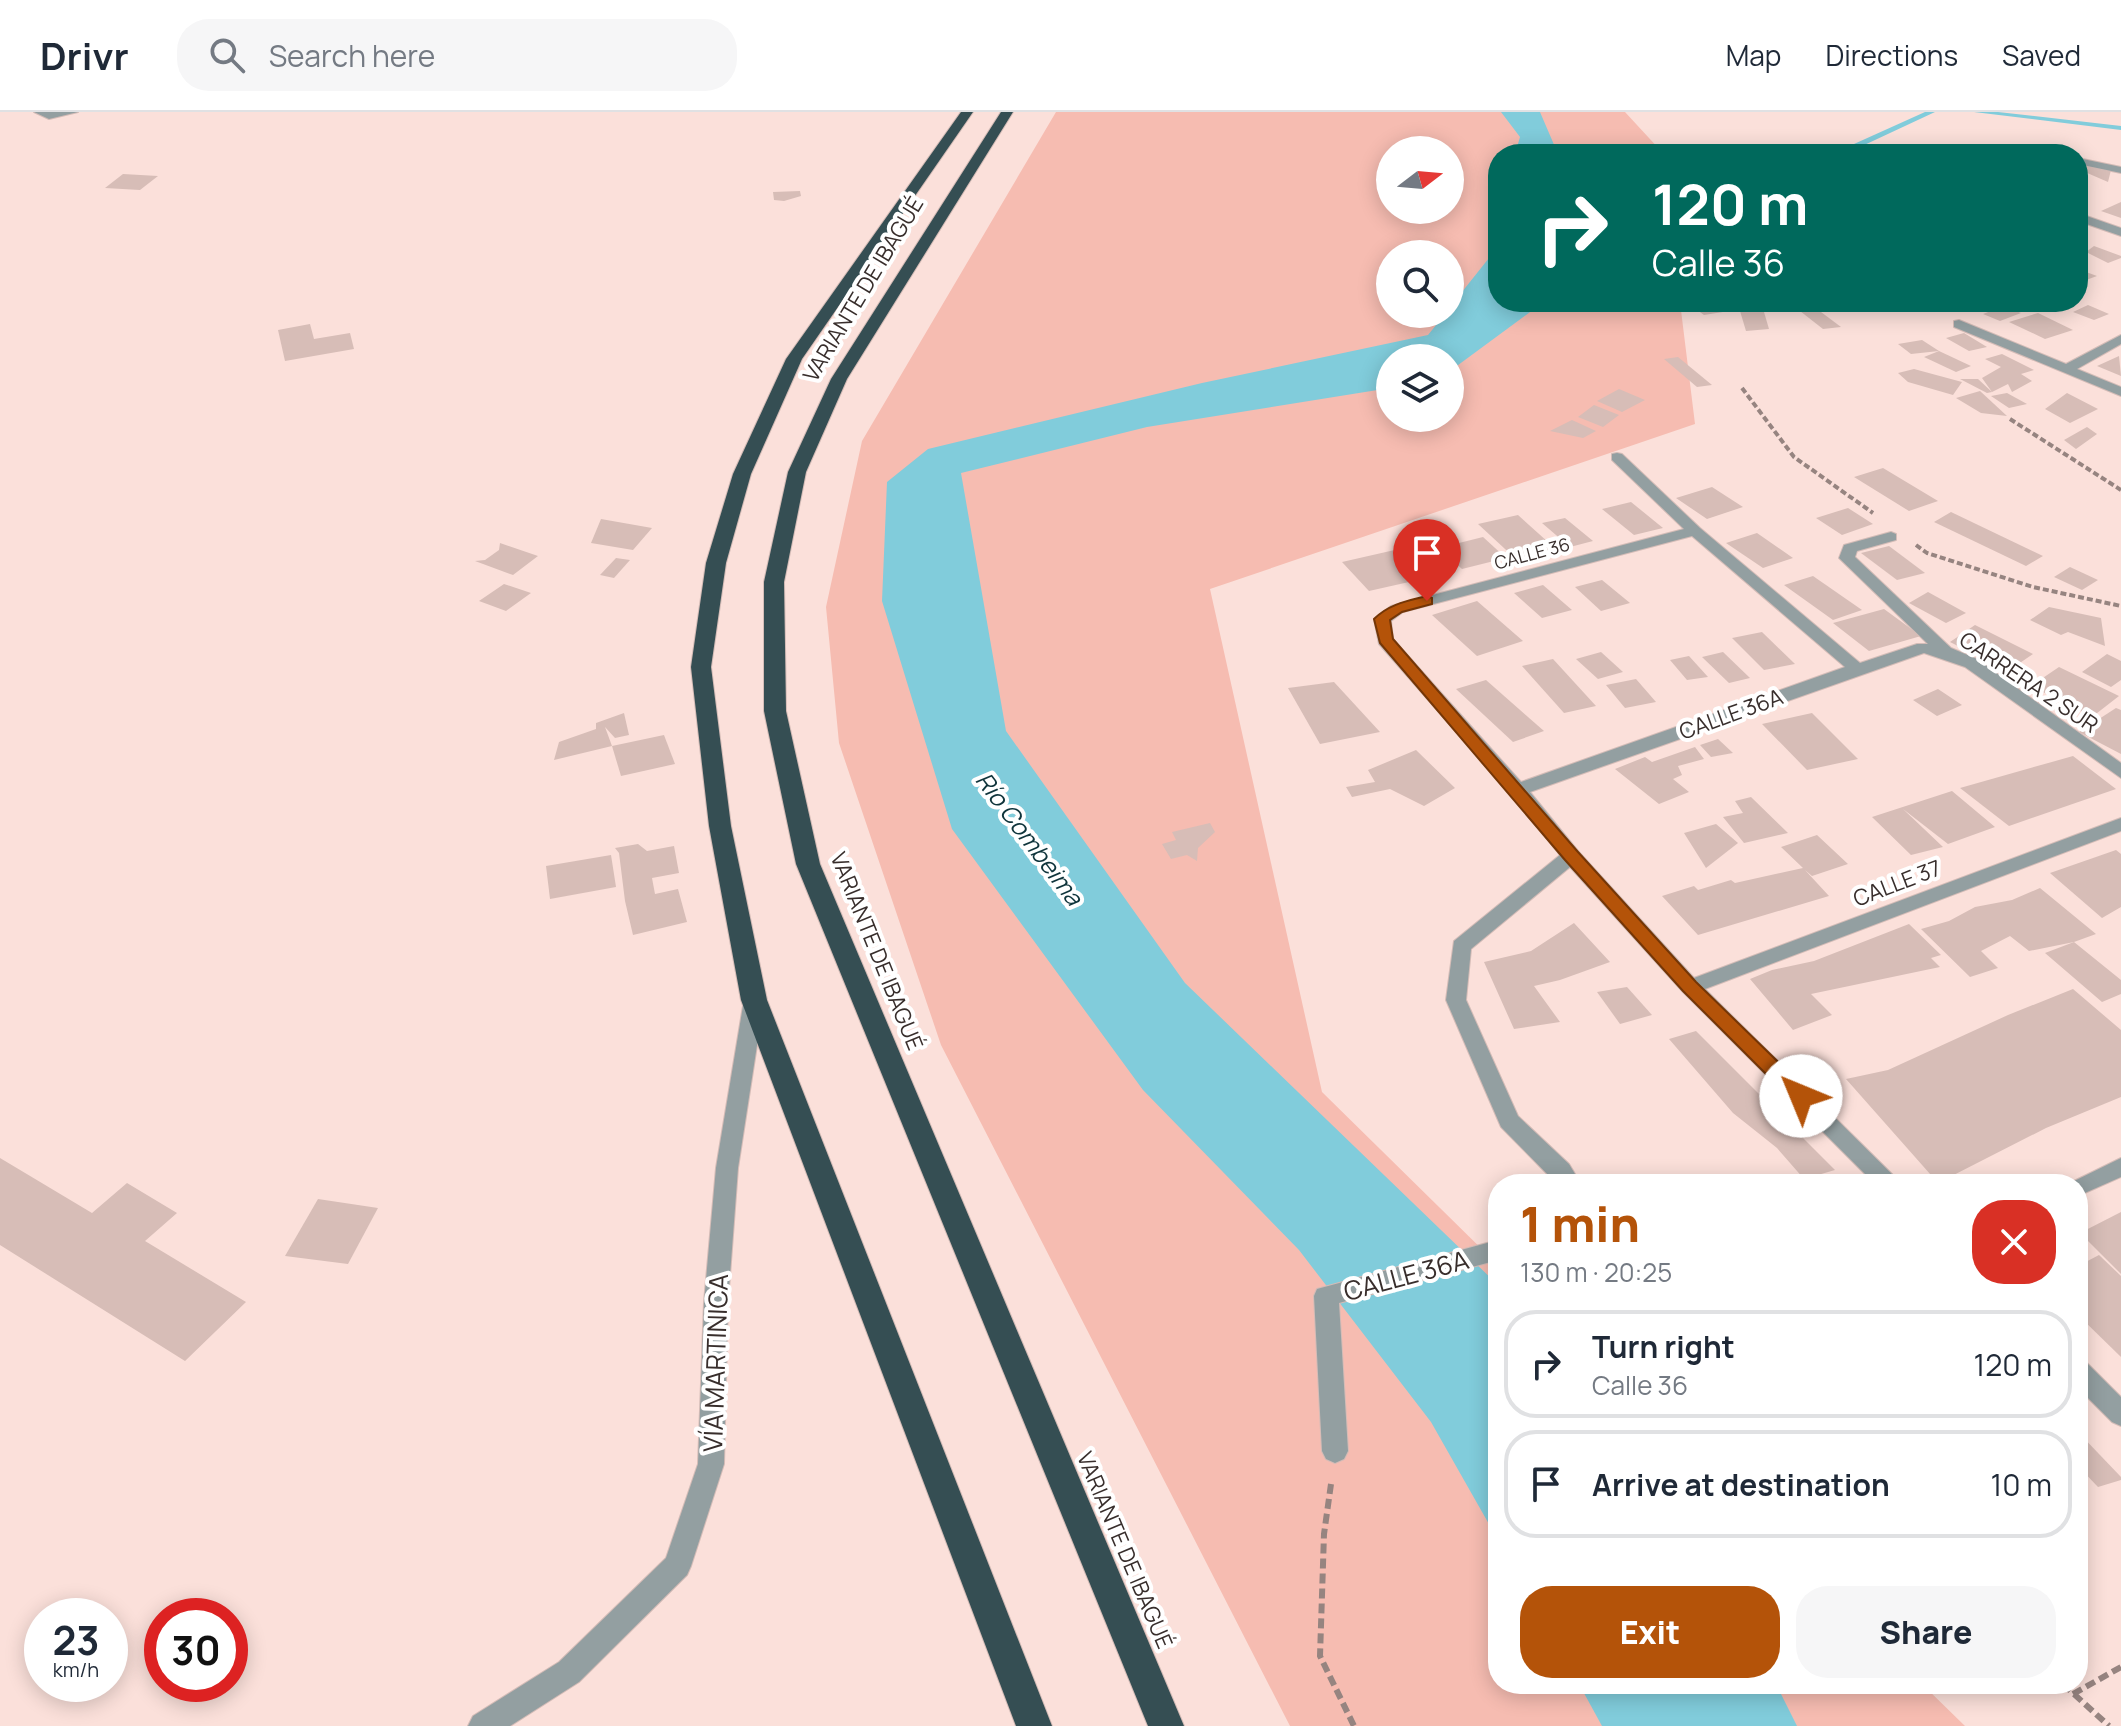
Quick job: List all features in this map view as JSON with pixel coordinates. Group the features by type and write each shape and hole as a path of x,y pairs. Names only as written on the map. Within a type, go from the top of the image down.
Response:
{"highway":[{"name":"VARIANTE DE IBAGUÉ","path":"967,112 794,359 742,474 716,563 701,667 720,826 754,1000 1034,1726"},
{"name":"VARIANTE DE IBAGUÉ","path":"1007,112 839,379 797,472 774,582 775,711 808,864 1166,1726"}],"street":[{"path":"39,112 49,116 73,112"},
{"path":"2088,163 2121,170"},
{"path":"2088,220 2121,232"},
{"path":"1959,324 2121,392"},
{"path":"2067,369 2121,339"},
{"path":"1617,457 1695,531 1857,669"},
{"name":"CALLE 36","path":"1518,790 1385,640 1382,619 1397,609 1695,531"},
{"name":"CARRERA 2 SUR","path":"1891,537 1850,548 1847,558 1945,652 1971,663 2121,772"},
{"name":"CALLE 36A","path":"1518,790 1857,669 1923,648 1945,652"},
{"path":"1518,790 1571,856 1690,987 1880,1174"},
{"name":"CALLE 37","path":"1690,987 2121,824"},
{"path":"1563,1174 1509,1121 1456,1000 1461,946 1571,856"},
{"name":"VÍA MARTINICA","path":"483,1726 569,1672 677,1566 711,1464 716,1302 727,1168 754,1000"},
{"path":"2088,1182 2121,1167"},
{"name":"CALLE 36A","path":"1335,1451 1326,1296 1488,1253"},
{"path":"2088,1381 2121,1414"}],"path":[{"path":"2010,419 2121,490"},
{"path":"1335,1451 1324,1534 1320,1656 1354,1726"},
{"path":"2088,1686 2121,1667"},
{"path":"2073,1694 2109,1726"}],"shaded area":[{"path":"1056,112 1625,112 1655,144 1488,144 1488,312 1681,312 1695,424 1210,589 1322,1092 1488,1255 1488,1694 1932,1694 1965,1726 1290,1726 941,1045 839,743 826,607 862,441"}],"water":[{"path":"1501,112 1540,112 1554,144 1518,144 1520,137"},
{"path":"1488,259 1488,312 1530,312 1464,361 1464,344 1386,344 1428,335 1434,328 1464,328 1464,289"},
{"name":"Río Combeima","path":"1376,346 1376,390 1147,427 961,473 1006,731 1185,983 1488,1275 1488,1522 1431,1422 1299,1250 1143,1090 952,829 882,601 887,482 928,449 1202,383"},
{"path":"1584,1694 1781,1694 1797,1726 1602,1726"}],"building":[{"path":"2088,166 2111,170 2108,182 2088,173"},
{"path":"123,174 158,176 140,190 105,188"},
{"path":"800,191 801,196 784,201 774,200 773,192"},
{"path":"2121,202 2121,218 2101,211"},
{"path":"2094,246 2121,258 2108,263 2088,250"},
{"path":"2088,305 2109,314 2094,320 2073,312 2088,312"},
{"path":"1740,312 1764,312 1769,329 1746,331"},
{"path":"1801,312 1821,312 1841,327 1823,329"},
{"path":"1988,312 2021,313 2000,321 1983,314"},
{"path":"2038,313 2073,330 2045,339 2009,322"},
{"path":"310,324 314,339 350,333 354,349 285,361 278,330"},
{"path":"1964,333 1987,347 1969,351 1946,338"},
{"path":"1922,340 1939,351 1911,354 1898,344"},
{"path":"1939,351 1971,366 1956,372 1924,357"},
{"path":"2002,354 2034,370 2021,374 2032,381 2012,392 2008,384 1992,392 1982,378 2001,367 1985,359"},
{"path":"2119,356 2121,376 2097,366"},
{"path":"1678,357 1712,385 1697,387 1664,359"},
{"path":"1914,369 1962,382 1953,395 1908,382 1898,373"},
{"path":"1960,379 1978,379 1992,392 1987,393"},
{"path":"1619,389 1645,400 1622,412 1597,401"},
{"path":"1980,391 2007,416 1981,413 1956,398"},
{"path":"2007,393 2027,404 2009,408 1991,396"},
{"path":"2067,393 2098,409 2070,423 2045,409"},
{"path":"1594,405 1619,415 1603,427 1578,417"},
{"path":"1572,420 1596,431 1583,438 1550,431"},
{"path":"2087,427 2097,434 2076,449 2064,440"},
{"path":"1883,468 1938,501 1909,511 1854,477"},
{"path":"1712,487 1743,507 1707,519 1676,498"},
{"path":"1631,502 1663,528 1634,535 1602,509"},
{"path":"1848,508 1873,524 1842,535 1816,518"},
{"path":"1951,512 2043,556 2026,566 1934,522"},
{"path":"1518,515 1558,551 1518,561 1478,524"},
{"path":"1565,518 1593,541 1570,547 1542,523"},
{"path":"601,519 652,528 633,550 591,543"},
{"path":"1757,533 1793,558 1763,568 1726,543"},
{"path":"1483,537 1506,558 1462,569 1439,548"},
{"path":"500,543 538,556 513,575 475,561 485,560 499,550"},
{"path":"1421,544 1449,573 1369,591 1342,562"},
{"path":"1889,546 1925,573 1897,580 1861,553"},
{"path":"616,558 630,560 614,578 600,575"},
{"path":"2070,567 2098,580 2082,590 2054,577"},
{"path":"1813,576 1862,610 1833,620 1784,585"},
{"path":"1602,580 1630,603 1601,611 1575,587"},
{"path":"504,584 531,593 506,611 479,601"},
{"path":"1543,585 1572,610 1542,618 1514,593"},
{"path":"1928,592 1966,613 1946,623 1909,603"},
{"path":"1477,601 1523,641 1477,656 1432,615"},
{"path":"2049,607 2101,618 2105,646 2068,632 2061,635 2030,620"},
{"path":"1884,609 1921,636 1869,651 1833,623"},
{"path":"1975,625 2033,654 2008,671 1950,642"},
{"path":"1762,632 1795,664 1764,670 1732,638"},
{"path":"1601,652 1623,672 1598,679 1576,659"},
{"path":"1723,652 1750,678 1729,683 1702,657"},
{"path":"2107,654 2121,661 2121,680 2111,687 2082,672"},
{"path":"1689,656 1708,677 1687,680 1670,660"},
{"path":"1553,659 1596,706 1564,713 1522,666"},
{"path":"2059,667 2119,696 2092,717 2031,686"},
{"path":"1636,679 1656,702 1625,708 1606,685"},
{"path":"1486,680 1544,731 1513,742 1456,689"},
{"path":"1334,682 1380,732 1320,744 1288,688"},
{"path":"1938,689 1962,705 1937,716 1913,700"},
{"path":"2116,708 2121,710 2121,754 2079,732"},
{"path":"624,713 629,735 615,738 605,727 612,746 554,760 559,742 596,729 596,723"},
{"path":"1812,713 1858,759 1807,770 1762,724"},
{"path":"664,735 675,764 621,776 612,746"},
{"path":"1718,739 1733,753 1711,757 1700,745"},
{"path":"1695,747 1704,759 1678,766 1682,775 1673,779 1689,792 1659,804 1615,769 1645,757 1652,762"},
{"path":"1416,750 1455,788 1424,806 1390,789 1352,797 1346,787 1375,782 1368,770"},
{"path":"2073,756 2116,789 2009,826 1960,788"},
{"path":"1952,791 1995,827 1948,844 1903,809 1943,847 1911,855 1872,817"},
{"path":"1751,797 1788,833 1744,843 1723,817 1743,813 1735,801"},
{"path":"1210,823 1215,832 1198,848 1197,861 1187,855 1171,859 1162,844 1176,840 1172,832"},
{"path":"1716,824 1738,843 1706,868 1684,833"},
{"path":"1817,835 1848,864 1812,876 1805,870 1829,896 1698,935 1662,896 1694,886 1698,890 1731,880 1735,883 1803,868 1781,847"},
{"path":"638,844 647,851 674,846 679,873 652,878 655,894 678,889 687,922 633,935 619,853 615,848"},
{"path":"2116,850 2121,854 2121,907 2102,918 2050,873"},
{"path":"611,855 616,887 550,899 546,866"},
{"path":"2040,888 2096,934 2029,951 2010,936 1981,951 1998,968 1970,977 1921,929 1949,921 1975,907 2012,900"},
{"path":"1574,923 1610,962 1534,986 1560,1022 1514,1029 1484,962 1531,951"},
{"path":"1909,924 1941,955 1931,958 1940,967 1811,994 1832,1015 1793,1030 1750,979 1772,970 1814,961"},
{"path":"2074,942 2121,980 2121,994 2102,1002 2045,953"},
{"path":"1627,987 1652,1015 1620,1024 1597,992"},
{"path":"2073,989 2121,1030 2121,1097 2046,1128 1956,1174 1930,1174 1846,1079 1888,1070"},
{"path":"1696,1031 1835,1170 1821,1174 1800,1174 1777,1148 1733,1113 1669,1039"},
{"path":"0,1158 92,1213 127,1183 177,1213 145,1241 246,1302 185,1361 0,1245"},
{"path":"318,1199 378,1208 348,1264 285,1256"},
{"path":"2121,1212 2121,1274 2088,1241 2088,1229"},
{"path":"2099,1255 2121,1276 2121,1357 2088,1325 2088,1261"},
{"path":"2088,1442 2121,1477 2121,1480 2098,1487 2088,1476"}],"waterway":[{"path":"1861,144 1931,112"},
{"path":"1978,112 2121,128"}],"route":[{"path":"1427,601 1397,609 1382,619 1385,640 1518,790 1571,856 1690,987 1801,1096"}]}
